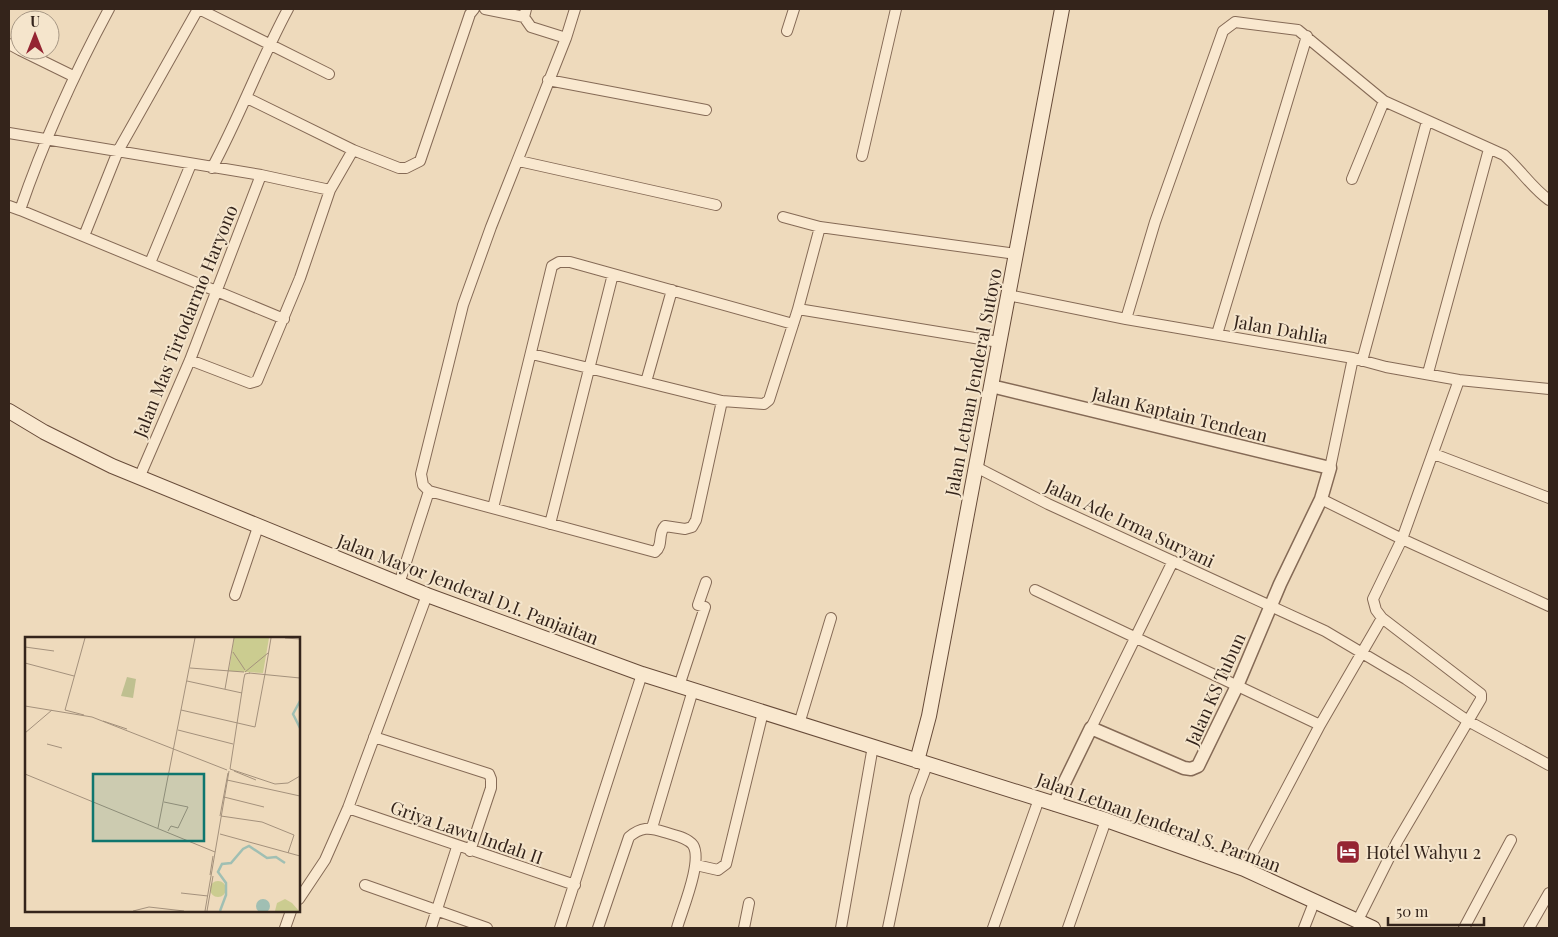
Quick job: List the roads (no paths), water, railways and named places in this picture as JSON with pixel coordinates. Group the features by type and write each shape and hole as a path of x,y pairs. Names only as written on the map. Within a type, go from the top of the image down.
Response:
{"main road":[{"name":"Jalan Letnan Jenderal Sutoyo","path":"922,763 929,716 1062,9"},
{"name":"Jalan Mayor Jenderal D.I. Panjaitan","path":"9,411 44,432 139,478 427,595 642,674 922,763"},
{"name":"Jalan Letnan Jenderal S. Parman","path":"922,763 1106,820 1244,869 1315,900 1372,928"}],"street":[{"path":"20,210 46,138 74,76 109,9"},
{"path":"84,236 118,151 198,9 329,74"},
{"path":"212,168 246,98 268,44 288,9"},
{"path":"246,98 353,150 399,168 406,168 420,162 470,14 474,9"},
{"path":"485,9 525,13 530,27 566,38"},
{"path":"575,9 566,38 548,80 519,161 490,227 463,306 421,474 422,485 429,491 650,552 658,550 661,532 665,526 685,529 692,527 696,520 722,401"},
{"path":"787,30 794,9"},
{"path":"862,156 896,9"},
{"path":"1126,318 1155,222 1223,31 1235,22 1285,26 1298,30 1384,101 1504,156 1520,169 1540,193 1549,200"},
{"path":"1217,334 1307,36"},
{"path":"41,60 74,76"},
{"path":"548,80 706,110"},
{"path":"1352,179 1384,101"},
{"path":"1427,121 1357,359 1321,499 1402,539 1549,606"},
{"path":"9,133 261,175 330,190"},
{"path":"1428,373 1489,149"},
{"path":"190,360 250,383 257,381 300,278 330,190 353,150"},
{"path":"519,161 716,205"},
{"path":"150,263 191,164"},
{"name":"Jalan Mas Tirtodarmo Haryono","path":"139,478 190,360 261,175"},
{"path":"9,206 150,263 215,293 284,319"},
{"path":"783,217 820,227 1016,254"},
{"path":"532,354 722,401 764,404 769,400 798,309 820,227"},
{"path":"493,508 552,266 559,262 570,262 793,324"},
{"path":"550,524 613,274"},
{"path":"646,382 672,290"},
{"name":"Jalan Dahlia","path":"1008,295 1357,359 1459,380 1549,389"},
{"path":"798,309 999,342"},
{"path":"1358,920 1397,842 1482,699 1481,694 1382,618 1376,610 1373,599 1402,539 1459,380"},
{"name":"Jalan Kaptain Tendean","path":"991,386 1330,468"},
{"path":"1434,454 1549,498"},
{"name":"Jalan Ade Irma Suryani","path":"976,467 1325,631 1468,721 1549,765"},
{"path":"399,584 429,491"},
{"name":"Jalan KS Tubun","path":"1091,728 1184,768 1191,769 1202,761 1321,499"},
{"path":"234,595 258,527"},
{"path":"1054,804 1173,561"},
{"path":"679,686 705,607 698,605 706,582"},
{"path":"1035,590 1320,725"},
{"path":"300,898 325,860 348,808 427,595"},
{"path":"799,724 831,618"},
{"path":"1244,869 1320,725 1382,618"},
{"path":"560,928 642,674"},
{"path":"652,828 693,690"},
{"path":"696,865 718,870 726,864 763,712"},
{"path":"374,736 489,774 491,788 470,850"},
{"path":"840,928 873,746"},
{"path":"888,928 922,763"},
{"path":"993,928 1039,799"},
{"name":"Griya Lawu Indah II","path":"348,808 457,847 575,885"},
{"path":"1068,928 1106,820"},
{"path":"598,928 629,837 639,829 652,828 684,838 692,845 696,865 677,928"},
{"path":"1464,928 1511,840"},
{"path":"431,928 457,847"},
{"path":"365,885 487,928"},
{"path":"1529,928 1549,893"},
{"path":"1304,928 1315,900"},
{"path":"744,928 749,903"},
{"path":"285,928 291,912"}],"place":[{"name":"Hotel Wahyu 2","path":"1348,852"}]}
